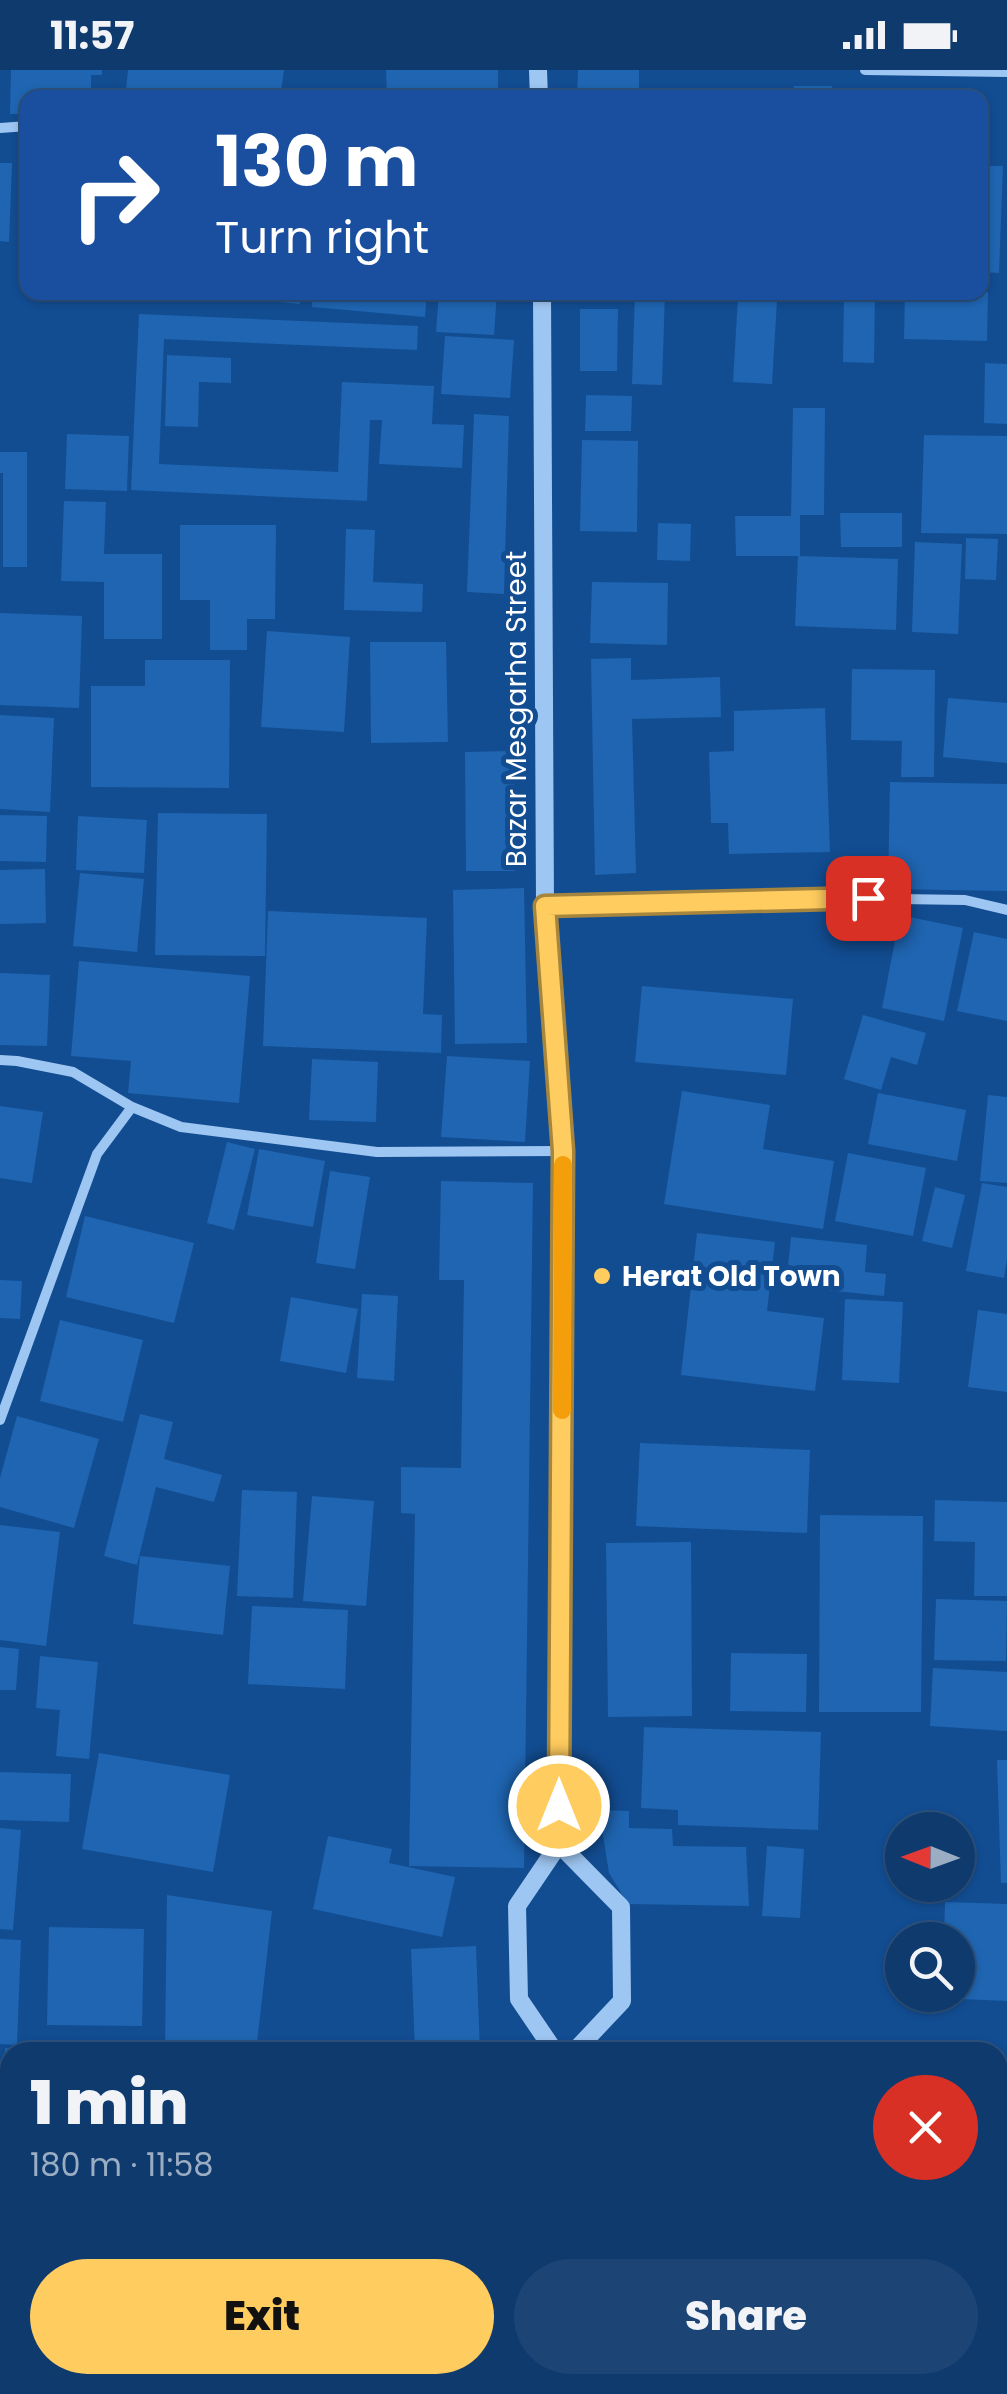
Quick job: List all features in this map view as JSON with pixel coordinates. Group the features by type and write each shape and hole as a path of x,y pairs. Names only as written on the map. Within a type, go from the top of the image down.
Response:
{"street":[{"path":"864,70 1007,72"},
{"name":"Bazar Mesgarha Street","path":"542,300 545,906 563,1151 559,1844"},
{"path":"545,906 835,898 965,900 1007,910"},
{"path":"0,1060 73,1072 132,1107 181,1127 378,1152 563,1151"},
{"path":"0,1420 97,1154 132,1107"},
{"path":"548,2042 519,1999 518,1906 559,1844 621,1908 622,2001 583,2042"}],"building":[{"path":"11,70 102,70 102,75 91,75 91,90 20,90 20,114 10,114"},
{"path":"128,70 284,70 281,90 126,90"},
{"path":"386,70 498,70 498,90 387,90"},
{"path":"578,70 639,70 639,90 577,90"},
{"path":"794,86 832,86 832,90 794,90"},
{"path":"0,163 12,163 9,242 0,241"},
{"path":"988,166 1003,166 999,273 988,272"},
{"path":"260,300 300,300 300,304"},
{"path":"312,300 426,300 425,317 312,307"},
{"path":"438,300 496,300 494,335 436,332"},
{"path":"635,300 665,300 662,385 632,384"},
{"path":"738,300 777,300 772,384 733,382"},
{"path":"844,300 875,300 874,363 843,362"},
{"path":"905,300 988,300 987,341 904,339"},
{"path":"580,309 618,309 617,371 580,371"},
{"path":"139,314 418,326 417,350 164,339 159,464 338,472 342,382 434,386 432,424 464,425 462,468 379,464 382,420 370,420 367,501 131,490"},
{"path":"445,336 514,340 510,398 441,394"},
{"path":"167,355 231,358 231,383 199,382 198,427 165,426"},
{"path":"985,363 1007,364 1007,424 984,423"},
{"path":"586,395 632,396 631,431 585,431"},
{"path":"793,408 825,408 824,515 800,515 800,556 736,556 735,516 791,516"},
{"path":"474,414 509,416 504,594 467,592"},
{"path":"67,434 129,436 127,491 65,489"},
{"path":"924,435 1007,436 1007,534 921,533"},
{"path":"582,440 638,441 637,532 580,531"},
{"path":"0,452 27,452 27,567 3,567"},
{"path":"64,501 106,502 104,554 162,554 162,639 104,639 104,582 61,581"},
{"path":"840,513 902,513 902,547 841,547"},
{"path":"658,523 691,524 690,561 657,560"},
{"path":"180,525 276,525 275,619 247,619 247,650 210,650 210,600 180,600"},
{"path":"346,529 375,530 373,582 423,584 422,612 344,610"},
{"path":"966,538 998,539 996,580 965,579"},
{"path":"915,542 962,544 958,634 912,632"},
{"path":"798,556 898,559 896,630 795,626"},
{"path":"592,582 668,583 667,645 590,643"},
{"path":"0,613 82,616 79,708 0,705"},
{"path":"267,631 350,637 344,732 261,727"},
{"path":"370,642 446,642 448,742 371,743"},
{"path":"631,658 631,680 720,677 721,717 632,719 636,873 595,875 591,659"},
{"path":"145,660 230,660 229,788 91,787 91,686 145,686"},
{"path":"852,669 935,670 934,777 901,777 902,741 851,740"},
{"path":"948,698 1007,703 1007,763 943,757"},
{"path":"825,708 830,852 729,854 728,823 711,823 709,752 734,751 734,711"},
{"path":"0,715 54,718 50,812 0,809"},
{"path":"514,751 515,871 466,871 465,752"},
{"path":"890,782 1007,784 1007,891 888,889"},
{"path":"158,813 267,814 265,956 155,955"},
{"path":"0,815 47,816 46,862 0,861"},
{"path":"78,816 147,820 144,873 76,870"},
{"path":"45,869 46,923 0,924 0,870"},
{"path":"80,873 144,879 137,952 73,946"},
{"path":"524,888 527,1043 455,1044 453,890"},
{"path":"268,911 427,918 423,1014 442,1015 441,1053 263,1046"},
{"path":"900,915 963,928 944,1021 882,1008"},
{"path":"974,932 1007,939 1007,1021 957,1011"},
{"path":"79,961 250,976 239,1103 128,1093 131,1061 71,1056"},
{"path":"0,973 50,975 47,1046 0,1045"},
{"path":"642,986 793,999 786,1075 635,1062"},
{"path":"863,1015 926,1033 917,1065 891,1057 881,1090 844,1079"},
{"path":"447,1056 530,1061 525,1142 441,1137"},
{"path":"312,1059 378,1062 376,1122 309,1120"},
{"path":"682,1091 770,1105 763,1149 834,1161 823,1229 664,1204"},
{"path":"878,1093 966,1110 957,1161 868,1144"},
{"path":"988,1095 1007,1097 1007,1183 980,1181"},
{"path":"0,1106 43,1112 32,1183 0,1178"},
{"path":"227,1142 255,1149 234,1230 207,1223"},
{"path":"259,1149 325,1161 313,1227 247,1215"},
{"path":"848,1153 926,1168 913,1236 835,1221"},
{"path":"330,1171 370,1177 355,1269 316,1263"},
{"path":"441,1181 533,1183 524,1868 409,1866 415,1514 401,1513 401,1467 461,1468 464,1280 439,1280"},
{"path":"982,1183 1007,1187 1004,1278 966,1271"},
{"path":"935,1187 965,1195 952,1248 922,1241"},
{"path":"85,1216 194,1243 174,1323 66,1297"},
{"path":"697,1233 775,1242 767,1311 824,1318 815,1391 681,1375"},
{"path":"791,1237 867,1245 865,1272 886,1274 884,1296 786,1286"},
{"path":"0,1280 22,1281 20,1319 0,1318"},
{"path":"362,1294 398,1296 394,1381 357,1378"},
{"path":"291,1297 358,1309 346,1373 280,1361"},
{"path":"845,1299 903,1302 899,1383 842,1380"},
{"path":"978,1310 1007,1314 1007,1392 968,1387"},
{"path":"60,1320 143,1340 123,1422 40,1401"},
{"path":"140,1414 173,1422 164,1459 222,1475 214,1502 156,1487 137,1565 104,1556"},
{"path":"17,1416 99,1439 74,1528 0,1507 0,1478"},
{"path":"640,1443 810,1450 807,1533 636,1526"},
{"path":"242,1490 297,1492 293,1598 237,1596"},
{"path":"312,1496 374,1501 366,1606 303,1601"},
{"path":"935,1500 1007,1502 1007,1596 974,1596 975,1542 934,1541"},
{"path":"820,1515 923,1516 921,1712 819,1712"},
{"path":"0,1525 60,1532 46,1646 0,1640"},
{"path":"691,1542 692,1716 608,1717 606,1543"},
{"path":"140,1556 230,1566 223,1635 133,1624"},
{"path":"936,1599 1007,1601 1006,1661 934,1660"},
{"path":"252,1606 348,1610 345,1689 248,1684"},
{"path":"0,1647 19,1649 16,1690 0,1690"},
{"path":"731,1653 807,1654 806,1712 730,1711"},
{"path":"40,1656 98,1662 89,1759 56,1756 60,1710 36,1708"},
{"path":"933,1668 1007,1672 1007,1731 930,1726"},
{"path":"644,1727 821,1732 818,1830 678,1825 678,1810 641,1808"},
{"path":"99,1753 230,1775 213,1872 82,1849"},
{"path":"997,1760 1007,1760 1007,1883 1001,1883"},
{"path":"0,1772 71,1774 69,1822 0,1820"},
{"path":"599,1810 629,1811 629,1828 672,1829 673,1846 746,1847 749,1906 628,1904 609,1873"},
{"path":"0,1828 21,1830 13,1930 0,1929"},
{"path":"328,1836 392,1849 389,1863 455,1877 442,1937 313,1909"},
{"path":"767,1846 804,1849 800,1918 762,1916"},
{"path":"167,1895 272,1911 257,2042 165,2042"},
{"path":"945,1902 1007,1904 1007,2001 975,2000 975,1922 944,1922"},
{"path":"49,1927 144,1929 142,2026 47,2025"},
{"path":"0,1939 21,1940 17,2042 0,2042"},
{"path":"476,1946 480,2042 415,2042 411,1949"}],"slow traffic":[{"path":"562,1410 563,1165"}],"place":[{"name":"Herat Old Town","path":"602,1276"}],"route":[{"path":"559,1806 563,1151 545,906 868,898"}]}
